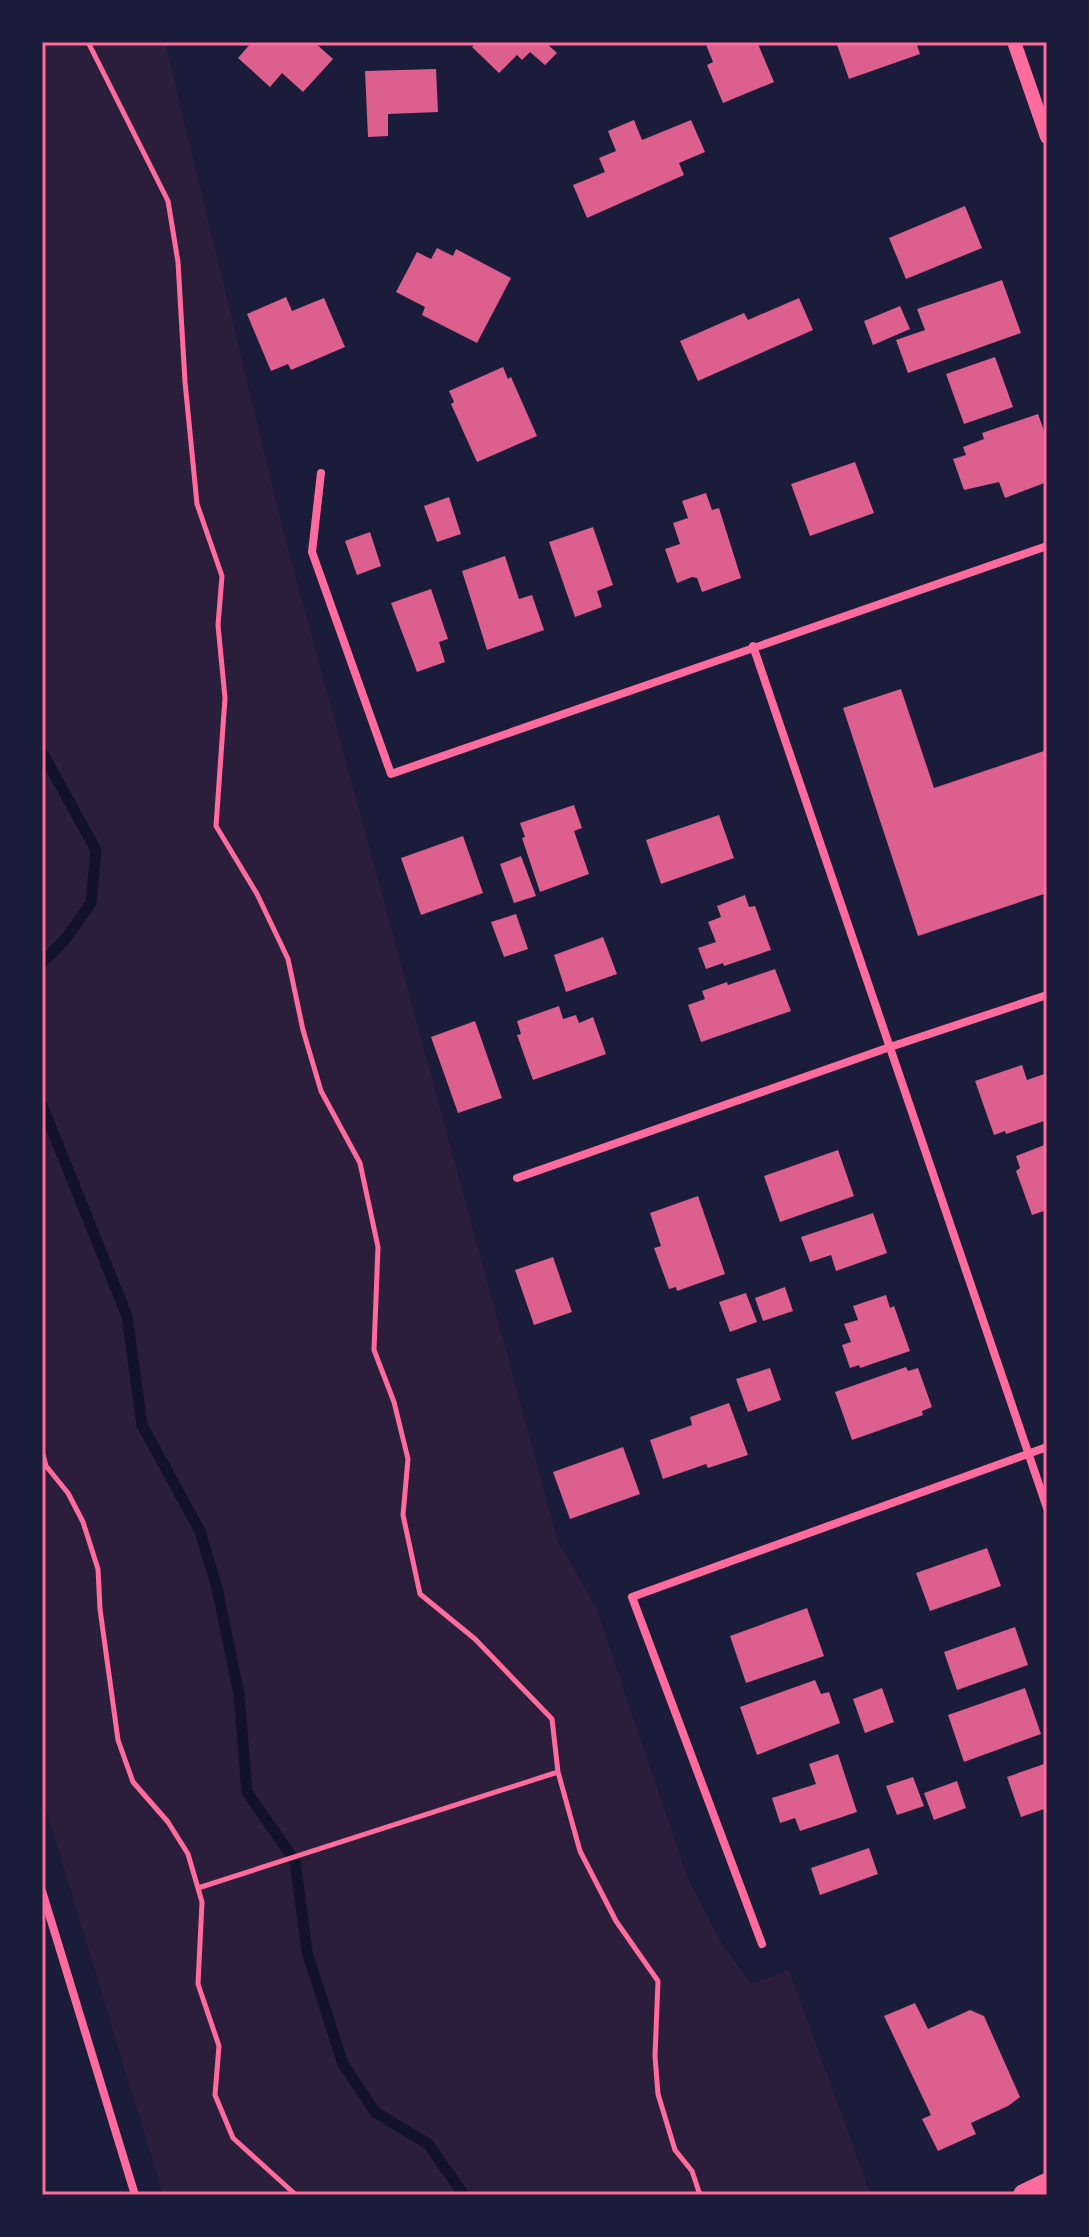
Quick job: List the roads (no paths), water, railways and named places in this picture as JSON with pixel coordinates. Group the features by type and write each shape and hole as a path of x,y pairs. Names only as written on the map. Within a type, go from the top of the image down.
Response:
{"highway":[{"path":"1024,2195 1047,2184"}],"street":[{"path":"1014,42 1047,137"},
{"path":"321,473 312,552 391,774 1047,546"},
{"path":"753,646 1047,1508"},
{"path":"517,1178 1047,995"},
{"path":"762,1944 632,1597 1047,1447"},
{"path":"42,1891 135,2195"}],"waterway":[{"path":"42,752 96,850 91,903 64,941 42,963"},
{"path":"42,1105 127,1316 142,1425 200,1531 217,1588 239,1694 247,1792 295,1861 307,1952 343,2064 375,2112 428,2144 464,2195"}]}
